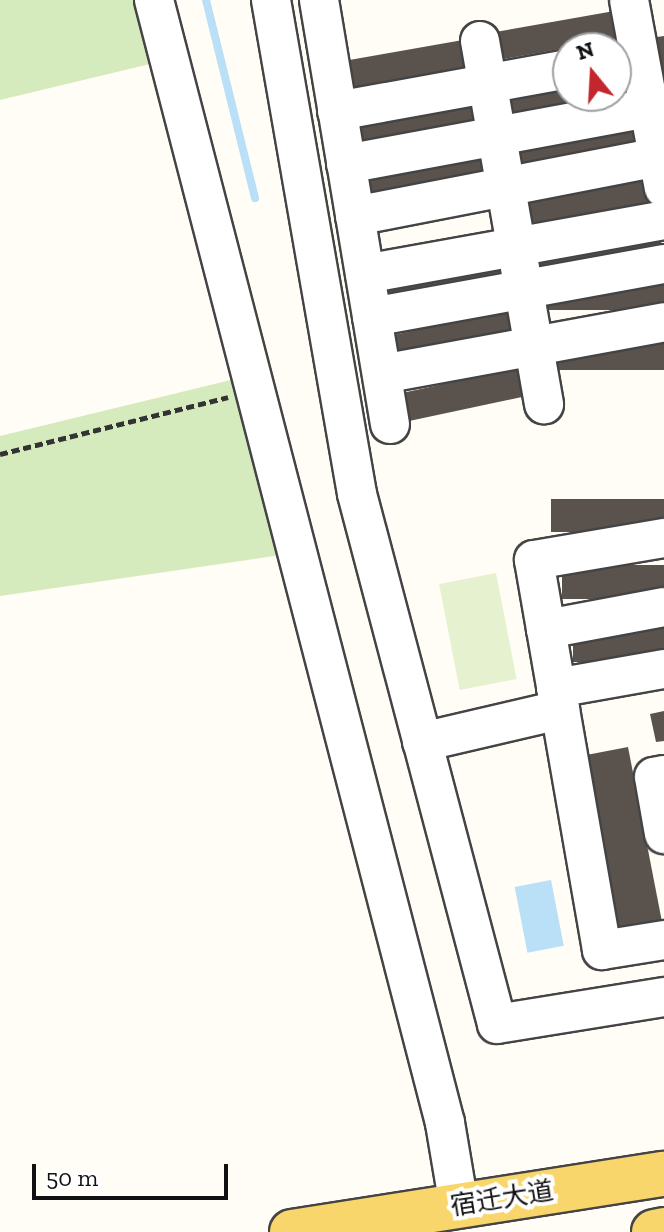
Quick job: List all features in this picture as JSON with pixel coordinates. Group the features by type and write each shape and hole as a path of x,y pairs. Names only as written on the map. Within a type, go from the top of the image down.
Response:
{"main road":[{"name":"宿迁大道","path":"292,1232 664,1174"},
{"path":"654,1232 664,1230"}],"street":[{"path":"154,0 445,1123 459,1206"},
{"path":"271,0 357,494 497,1024 664,997"},
{"path":"319,0 390,424"},
{"path":"628,32 629,0"},
{"path":"480,41 544,404"},
{"path":"360,244 506,188 662,167 649,108 632,68"},
{"path":"337,111 552,72"},
{"path":"346,164 649,108"},
{"path":"315,251 360,244 516,246 664,220"},
{"path":"372,317 664,264"},
{"path":"382,374 664,322"},
{"path":"664,538 534,560 602,950 664,940"},
{"path":"546,629 664,607"},
{"path":"422,742 664,669"},
{"path":"664,775 654,777 664,834"}],"path":[{"path":"0,454 149,413 256,392"}],"green space":[{"path":"0,0 137,0 154,63 0,100"},
{"path":"235,379 281,555 0,596 0,436"},
{"path":"496,573 517,679 460,690 439,584"}],"water":[{"path":"551,880 564,946 527,953 515,887"}],"building":[{"path":"620,10 624,32 552,32 552,50 500,60 495,32"},
{"path":"664,36 664,108 650,38"},
{"path":"463,40 468,68 343,90 338,62"},
{"path":"552,80 552,108 510,117 505,89"},
{"path":"473,95 478,123 353,145 348,117"},
{"path":"639,120 644,148 520,169 515,142"},
{"path":"482,150 488,178 365,205 359,176"},
{"path":"650,170 657,208 530,231 523,192"},
{"path":"658,227 664,255 541,282 535,253"},
{"path":"502,257 507,285 382,307 377,279"},
{"path":"542,281 664,281 664,310 542,310"},
{"path":"511,310 517,338 394,365 388,336"},
{"path":"555,340 664,340 664,370 555,370"},
{"path":"524,367 530,395 407,422 401,393"},
{"path":"551,499 664,499 664,532 551,532"},
{"path":"562,565 664,565 664,599 562,599"},
{"path":"573,628 664,628 664,662 573,662"},
{"path":"664,711 664,741 656,742 650,714"},
{"path":"628,747 663,930 611,940 576,757"}],"waterway":[{"path":"206,0 255,198"}]}
